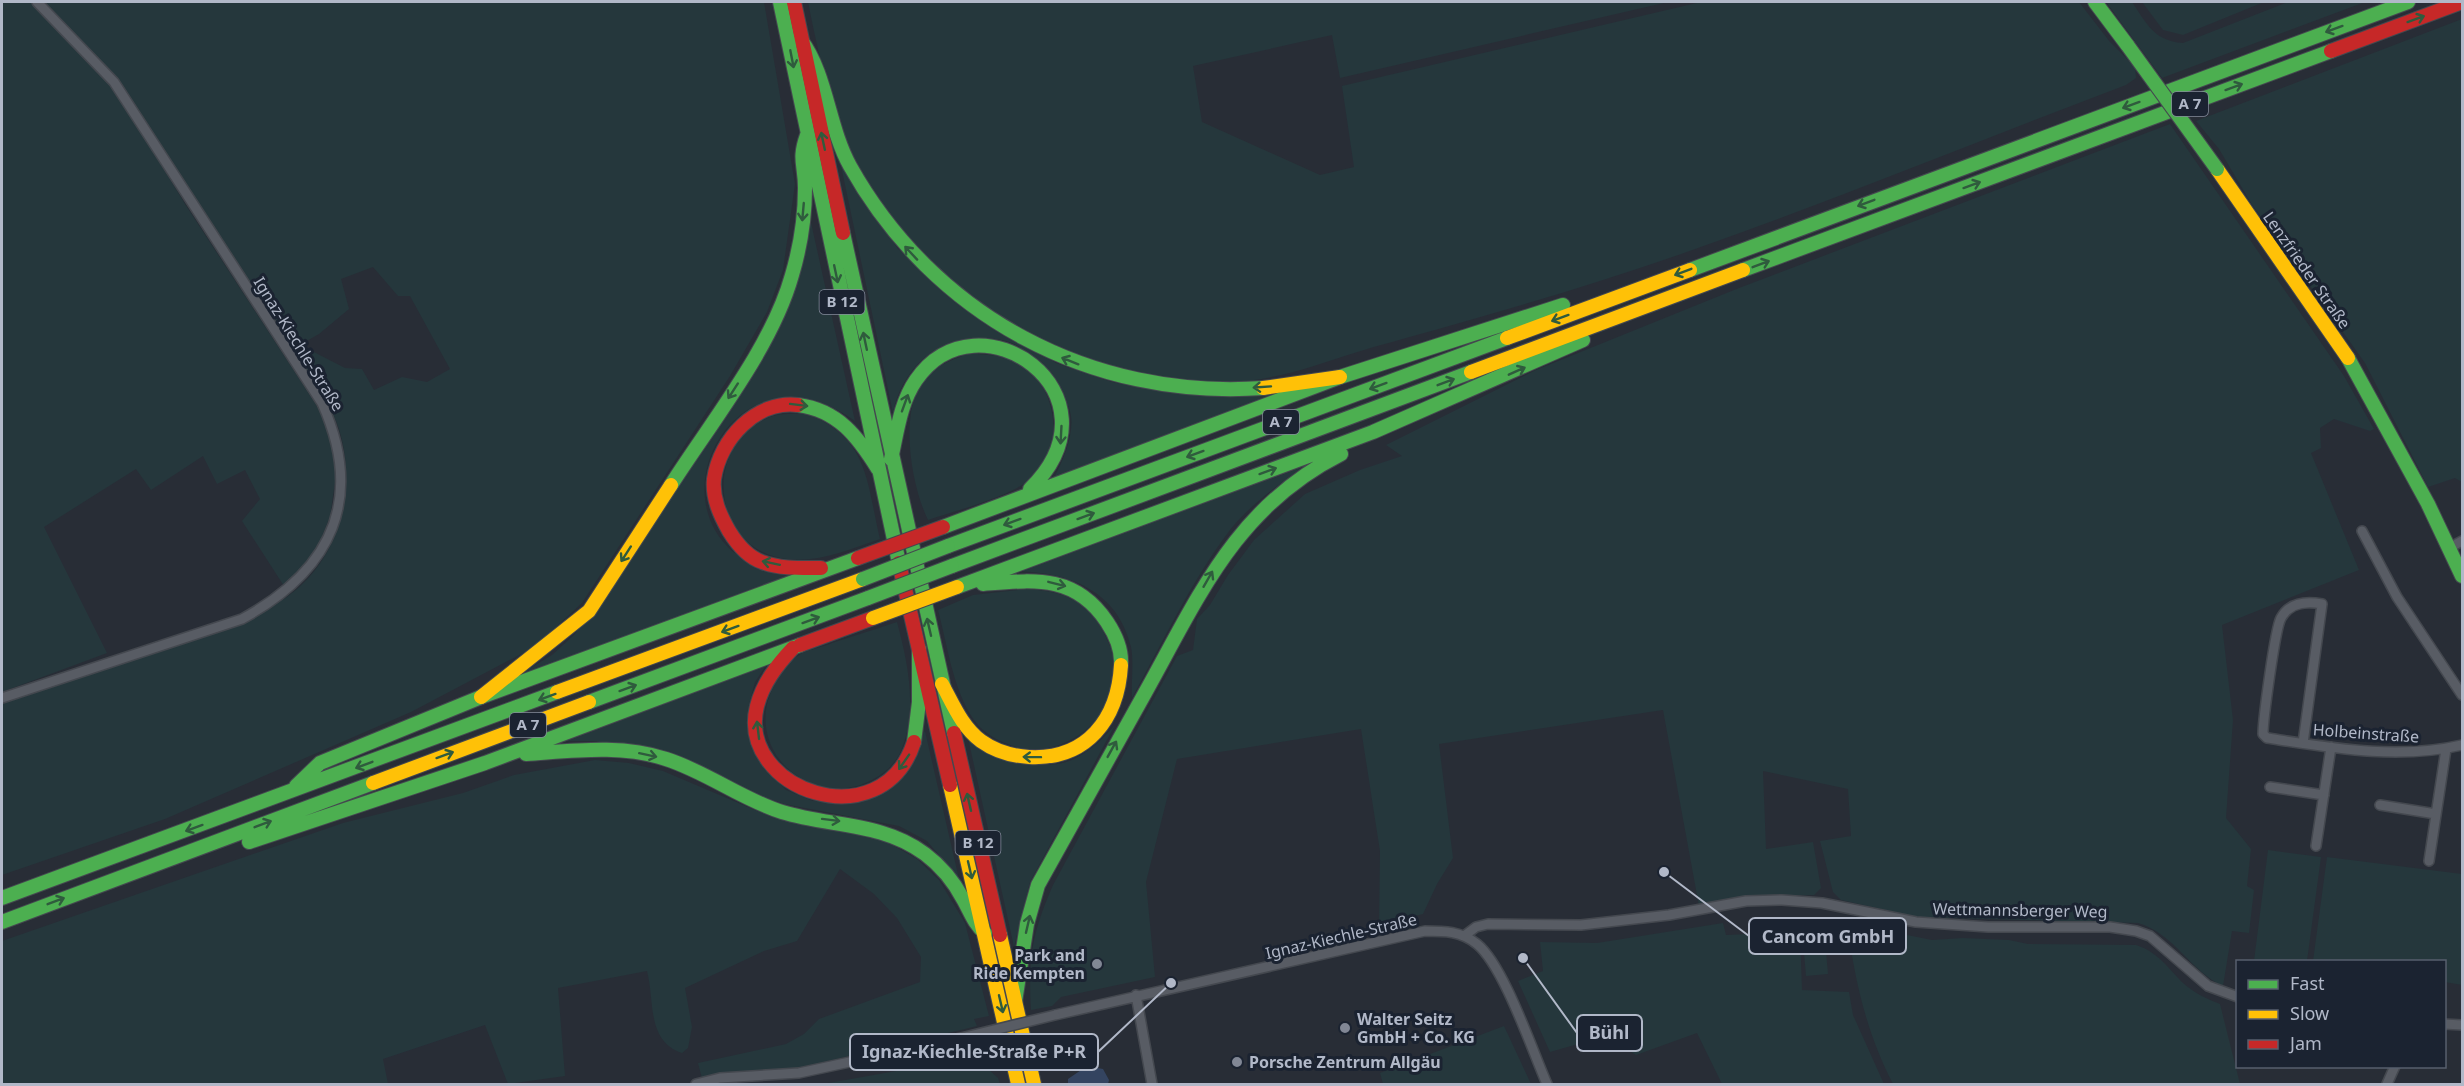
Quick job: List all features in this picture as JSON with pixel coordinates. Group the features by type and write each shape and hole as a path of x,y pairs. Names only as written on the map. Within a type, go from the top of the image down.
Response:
{"main road":[{"name":"B 12","path":"780,2 878,469 1018,1084"},
{"name":"B 12","path":"794,2 891,459 1034,1084"},
{"name":"Lenzfrieder Straße","path":"2095,2 2217,169 2356,370 2463,576"},
{"name":"A 7","path":"2,898 2408,2"},
{"name":"A 7","path":"2,922 2463,2"},
{"path":"801,40 813,53 830,122 873,204 903,244 936,279 1009,332 1080,366 1169,386 1242,388 1289,385 1321,376 1340,377"},
{"name":"A 7","path":"482,697 567,631 589,611 740,380 779,315 793,273 802,221 805,187 800,154 807,135"},
{"path":"878,469 858,436 832,414 807,406 789,404 767,408 746,418 729,437 719,459 714,483 716,508 724,528 740,547 761,561 791,567 829,569 1340,377 1569,303 1615,297"},
{"path":"188,853 220,850 356,808 506,755 1373,432 1562,351 1583,340 1603,322"},
{"path":"891,459 904,404 915,379 931,363 950,351 969,346 990,346 1014,353 1036,366 1052,389 1060,411 1063,438 1056,459 1043,479 1009,501"},
{"path":"1015,1002 1027,924 1038,885 1220,559 1246,523 1294,482 1334,457 1361,444 1373,432"},
{"name":"A 7","path":"288,793 320,763 482,697 829,569"},
{"path":"942,684 969,731 986,745 1027,758 1052,757 1083,743 1097,733 1111,715 1121,688 1124,658 1117,636 1105,615 1088,598 1070,588 1049,582 1024,580 957,587"},
{"path":"794,646 766,680 756,714 758,736 765,756 778,774 810,794 833,798 850,798 873,791 894,777 910,756 918,730 919,649"},
{"path":"506,755 594,750 633,752 667,759 751,800 783,812 856,823 894,834 921,850 946,872 968,908 973,923 985,933"}],"street":[{"name":"Ignaz-Kiechle-Straße","path":"2,698 242,619 269,604 294,584 324,546 336,518 342,476 339,448 322,403 114,82 37,2"},
{"path":"2362,531 2397,597 2463,695"},
{"path":"2449,548 2463,541"},
{"name":"Holbeinstraße","path":"2303,743 2322,604 2299,603 2281,618 2263,734 2268,738 2303,743 2331,747 2396,753 2446,749 2463,745"},
{"path":"2316,846 2331,747"},
{"path":"2429,861 2446,749"},
{"path":"2270,787 2324,795"},
{"path":"2380,805 2436,814"},
{"name":"Wettmannsberger Weg","path":"1464,936 1476,927 1488,924 1581,925 1669,915 1746,901 1822,903 1916,922 1988,927 2110,927 2136,931 2163,945 2208,986 2236,996"},
{"name":"Ignaz-Kiechle-Straße","path":"696,1084 720,1078 799,1073 965,1037 1136,995 1204,983 1425,932 1448,931 1464,936"},
{"path":"1464,936 1477,944 1496,967 1547,1084"},
{"path":"1136,995 1152,1084"},
{"path":"2446,1023 2463,1025"},
{"path":"2387,1084 2394,1068"}],"shaded area":[{"path":"2,2 32,2 112,84 185,204 317,406 333,448 336,475 330,517 319,544 306,564 284,586 242,521 260,499 245,470 217,484 203,456 151,490 136,469 44,527 107,653 2,692"},
{"path":"42,2 764,2 795,184 783,270 767,312 730,376 582,603 542,640 523,653 411,712 165,819 2,875 2,704 242,623 297,589 313,573 326,554 336,533 342,511 346,488 346,465 343,443 336,421 300,362 308,349 345,368 362,369 374,390 402,377 427,382 450,369 410,296 398,296 373,267 341,279 349,309 319,334 296,347 291,346 117,80"},
{"path":"808,2 1668,2 1340,78 1332,35 1193,66 1202,122 1320,175 1354,167 1342,86 1701,2 2079,2 2110,42 2135,67 2136,78 2126,85 1806,209 1600,281 1276,376 1229,382 1172,379 1117,369 1064,351 1014,326 968,294 926,257 890,214 859,167 850,148 834,107"},
{"path":"2106,2 2132,2 2147,24 2158,35 2173,42 2183,43 2288,2 2365,2 2162,78"},
{"path":"2142,2 2264,2 2183,35 2163,30"},
{"path":"2462,19 2462,482 2455,478 2428,487 2365,363 2251,203 2219,149 2196,121"},
{"path":"2170,124 2344,376 2374,429 2370,431 2334,419 2320,428 2321,448 2311,453 2359,570 2222,625 2233,720 2226,818 2251,849 2247,886 2254,890 2249,933 2232,931 2223,986 2201,971 2162,935 2138,923 1917,917 1841,900 1833,892 1820,841 1851,836 1848,789 1763,771 1766,849 1813,842 1821,888 1814,895 1746,897 1699,906 1663,710 1439,744 1453,858 1437,884 1423,914 1379,925 1380,851 1361,729 1177,759 1146,882 1155,977 1061,997 1052,1006 1031,1010 1030,975 1033,946 1040,917 1053,885 1177,656 1193,650 1197,619 1210,605 1228,575 1254,540 1305,494 1360,470 1402,456 1386,445 1536,370 1739,288"},
{"path":"840,161 898,249 1056,363 1112,382 1169,393 1233,395 1284,391 1055,476 1071,432 1071,414 1060,395 1025,353 1010,342 991,338 965,339 936,350 913,370 904,383 893,413"},
{"path":"810,218 855,421 815,401 779,398 748,410 724,431 709,460 705,492 712,523 732,551 752,561 792,574 512,679 552,655 575,634 746,383"},
{"path":"970,353 1011,359 1026,367 1037,379 1046,393 1052,410 1054,427 1052,444 1047,459 1038,473 1029,481 1002,495 928,520 913,469 910,449 911,411 916,395 927,375 944,364"},
{"path":"806,413 827,423 853,448 867,480 880,539 823,557 787,559 762,552 743,537 730,518 724,496 725,472 733,450 748,431 770,417"},
{"path":"1303,467 1255,504 1230,530 1190,591 1132,698 1131,647 1115,611 1089,588 1073,581 1017,571"},
{"path":"1028,589 1057,593 1080,603 1089,611 1104,632 1113,655 1116,671 1114,686 1100,715 1077,736 1063,744 1048,748 1016,747 1002,742 984,731 974,720 954,676 938,610 973,595"},
{"path":"897,622 908,670 910,703 906,735 897,759 877,777 856,786 835,788 815,784 796,775 781,761 770,744 766,723 768,700 773,686 790,662 802,653"},
{"path":"767,664 755,682 749,705 767,770 786,790 813,801 866,800 925,731 959,879 927,841 899,826 784,804 596,741 567,741"},
{"path":"1115,725 1030,882 1014,947 968,738 1029,762 1062,763 1079,757"},
{"path":"595,760 629,763 663,771 755,810 854,830 891,844 917,859 939,880 965,923 989,1016 974,1019 977,1026 798,1068 719,1073 702,1078 698,1063 786,1044 804,1034 819,1019 920,982 921,957 897,918 874,894 840,869 797,941 764,951 685,988 692,1027 688,1048 682,1053 670,1047 657,1030 647,971 558,988 565,1076 508,1084 485,1025 383,1059 388,1084 2,1084 2,941 343,823 463,793 514,775"},
{"path":"2268,850 2321,857 2307,960 2254,960"},
{"path":"2327,857 2462,874 2462,985 2446,982 2446,960 2313,960"},
{"path":"1723,923 1726,935 1800,932 1802,990 1849,992 1853,1015 1884,1084 1722,1084 1697,1033 1636,1055 1606,1036 1550,1052 1518,981 1543,971 1540,942 1597,943"},
{"path":"1847,923 1932,940 1963,938 2009,940 2028,944 2136,945 2144,948 2157,956 2192,990 2220,1004 2240,1084 1893,1084 1876,1045 1863,1006"},
{"path":"1824,929 1828,974 1806,976 1802,930"},
{"path":"1504,1026 1531,1084 1383,1084 1380,1073"},
{"path":"975,1057 998,1078 1000,1084 823,1084"}],"water":[{"path":"1087,1066 1103,1069 1109,1080 1108,1084 1068,1084 1068,1079"}],"traffic: fast":[{"path":"780,2 899,563"},
{"path":"2095,2 2128,46"},
{"path":"1690,270 2408,2"},
{"path":"801,40 817,69 837,134 850,166 885,219 926,266 972,305 1023,338 1079,363 1138,379 1199,388 1263,388"},
{"path":"2128,46 2217,169"},
{"path":"1743,270 2331,51"},
{"path":"671,485 756,356 783,302 795,265 802,232 805,188 802,156 807,135"},
{"path":"843,233 954,733"},
{"path":"943,527 1340,377 1563,305"},
{"path":"948,546 1507,338"},
{"path":"957,587 1373,432 1583,340"},
{"path":"891,459 906,398 916,380 943,355 974,346 1005,350 1033,365 1053,389 1062,419 1055,453 1030,489"},
{"path":"2348,358 2428,504 2462,576"},
{"path":"952,566 1471,372"},
{"path":"798,405 812,408 836,419 863,446 878,469"},
{"path":"1015,1002 1027,924 1038,885 1203,589 1247,527 1274,500 1305,476 1341,454"},
{"path":"863,579 948,546"},
{"path":"296,786 320,763 481,697 858,558"},
{"path":"868,598 952,566"},
{"path":"983,584 1052,583 1081,595 1095,606 1110,627 1119,648 1121,665"},
{"path":"589,702 868,598"},
{"path":"249,842 485,763 800,645"},
{"path":"914,742 919,702 919,649"},
{"path":"2,898 557,692"},
{"path":"526,754 579,750 632,751 649,754 681,764 767,807 800,817 891,836 925,854 942,869 956,886 975,921 985,933"},
{"path":"2,922 373,783"}],"traffic: slow":[{"path":"2217,169 2348,358"},
{"path":"1507,338 1690,270"},
{"path":"1471,372 1743,270"},
{"path":"1263,388 1340,377"},
{"path":"481,697 589,611 671,485"},
{"path":"557,692 863,579"},
{"path":"873,618 957,587"},
{"path":"942,684 963,722 981,741 992,748 1010,754 1029,757 1049,756 1083,743 1096,732 1114,703 1121,665"},
{"path":"373,783 589,702"},
{"path":"950,785 1018,1084"},
{"path":"1000,935 1034,1084"}],"traffic: jam":[{"path":"794,2 843,233"},
{"path":"2331,51 2462,2"},
{"path":"798,405 783,405 768,409 742,425 732,437 718,464 714,479 714,493 729,531 752,557 776,566 821,568"},
{"path":"858,558 943,527"},
{"path":"899,563 950,785"},
{"path":"800,645 873,618"},
{"path":"793,648 781,661 763,690 757,706 756,736 768,761 789,780 816,793 845,796 873,790 897,772 914,742"},
{"path":"954,733 1000,935"}],"place":[{"name":"Cancom GmbH","path":"1664,872"},
{"name":"Bühl","path":"1523,958"},
{"name":"Park and Ride Kempten","path":"1097,964"},
{"name":"Ignaz-Kiechle-Straße P+R","path":"1171,983"},
{"name":"Walter Seitz GmbH + Co. KG","path":"1345,1028"},
{"name":"Porsche Zentrum Allgäu","path":"1237,1062"}]}
